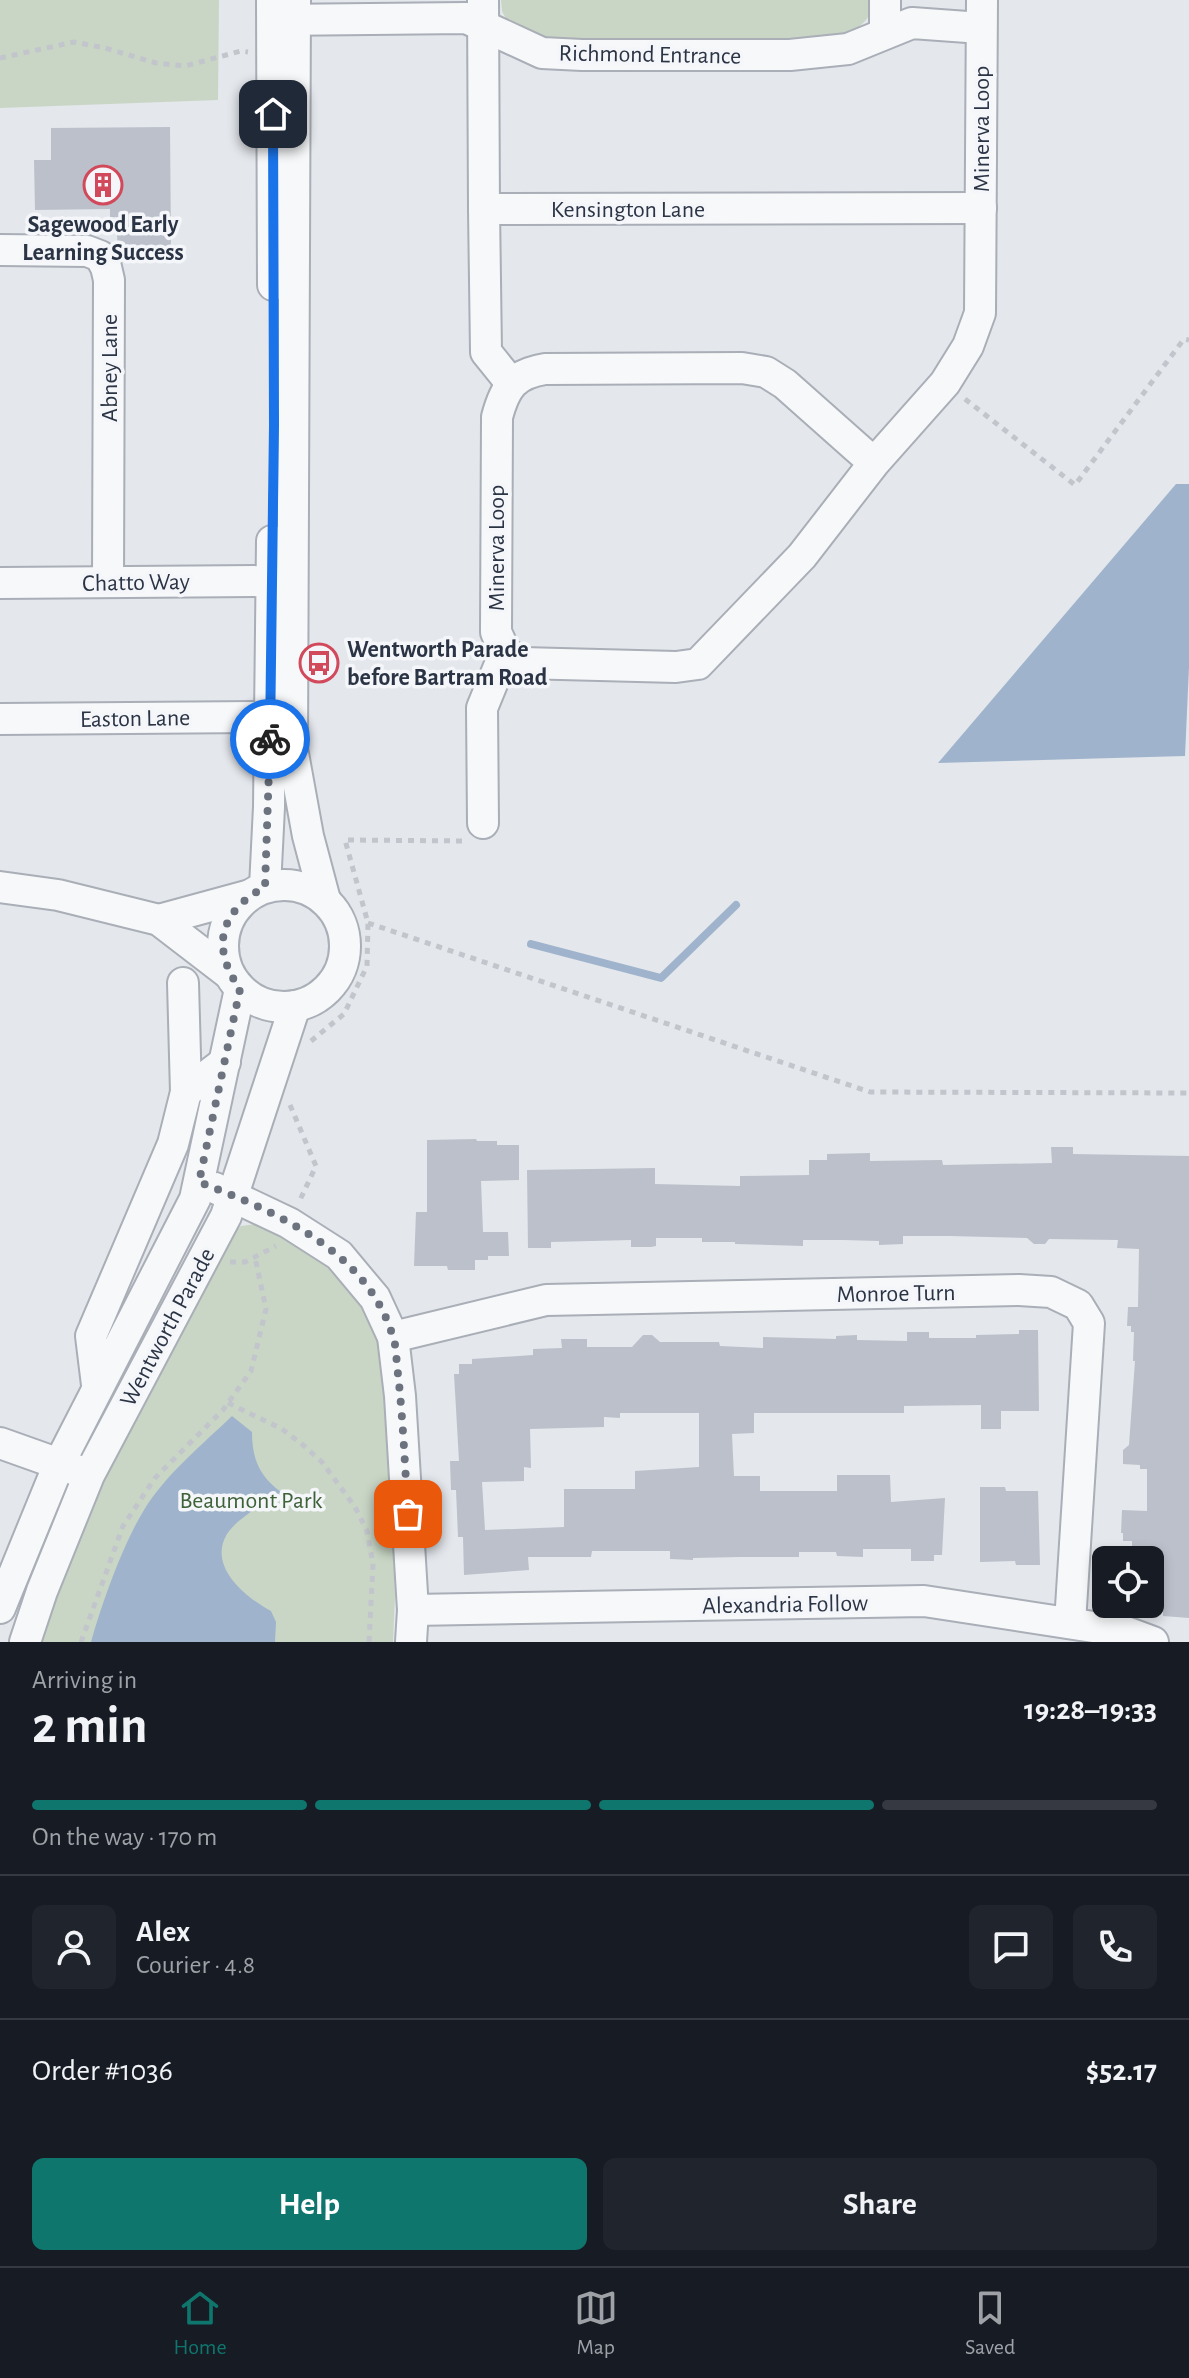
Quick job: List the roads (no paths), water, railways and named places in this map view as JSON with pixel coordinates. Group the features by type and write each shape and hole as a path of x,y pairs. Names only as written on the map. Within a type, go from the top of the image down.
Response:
{"street":[{"path":"885,0 885,33"},
{"path":"256,892 270,717 284,10"},
{"path":"0,887 58,895 159,920 234,981 266,1004 276,1007 295,1006 323,993 341,969 345,955 342,924 325,900 308,836 292,748 284,10"},
{"name":"Richmond Entrance","path":"284,10 466,18 482,12 542,53 582,55 790,55 848,49 912,23 982,14"},
{"path":"482,12 486,352 511,383 526,372 545,369 742,368 766,372 785,384 874,463"},
{"name":"Minerva Loop","path":"511,383 501,400 497,417 496,632 505,652 522,663 676,667 698,664 802,556 874,463 945,383 968,346 980,313 982,14"},
{"name":"Kensington Lane","path":"484,209 981,208"},
{"name":"Abney Lane","path":"0,250 87,251 100,256 106,267 110,315 108,582"},
{"name":"Chatto Way","path":"0,583 272,581"},
{"path":"483,823 482,708 505,652"},
{"name":"Easton Lane","path":"0,719 270,717"},
{"path":"159,920 286,884 307,889 325,900"},
{"name":"Wentworth Parade","path":"0,1608 59,1464 195,1199 225,1062 234,981 222,953 223,932 232,912 256,892"},
{"path":"97,1385 91,1336 173,1144 186,1092 183,983"},
{"name":"Wentworth Parade","path":"25,1642 89,1475 226,1216 295,1006"},
{"path":"186,1092 225,1062"},
{"path":"199,1182 289,1223 339,1255 375,1298 393,1337 400,1396 413,1610 411,1642"},
{"name":"Monroe Turn","path":"393,1337 546,1300 1003,1290 1051,1292 1078,1305 1089,1323 1070,1623"},
{"path":"0,1443 89,1475"},
{"name":"Alexandria Follow","path":"413,1610 924,1601 1126,1632 1153,1642"}],"water":[{"path":"1176,484 1189,484 1189,667 1185,756 938,763"},
{"path":"232,1416 252,1432 258,1466 267,1480 281,1492 232,1528 222,1546 222,1558 232,1580 241,1590 271,1611 276,1622 275,1642 91,1642 128,1539 144,1510 174,1472"}],"waterway":[{"path":"531,944 661,978 736,905"}],"place":[{"name":"Sagewood Early Learning Success","path":"103,185"},
{"name":"Wentworth Parade before Bartram Road","path":"319,663"}],"park label":[{"name":"Beaumont Park","path":"251,1500"}]}
